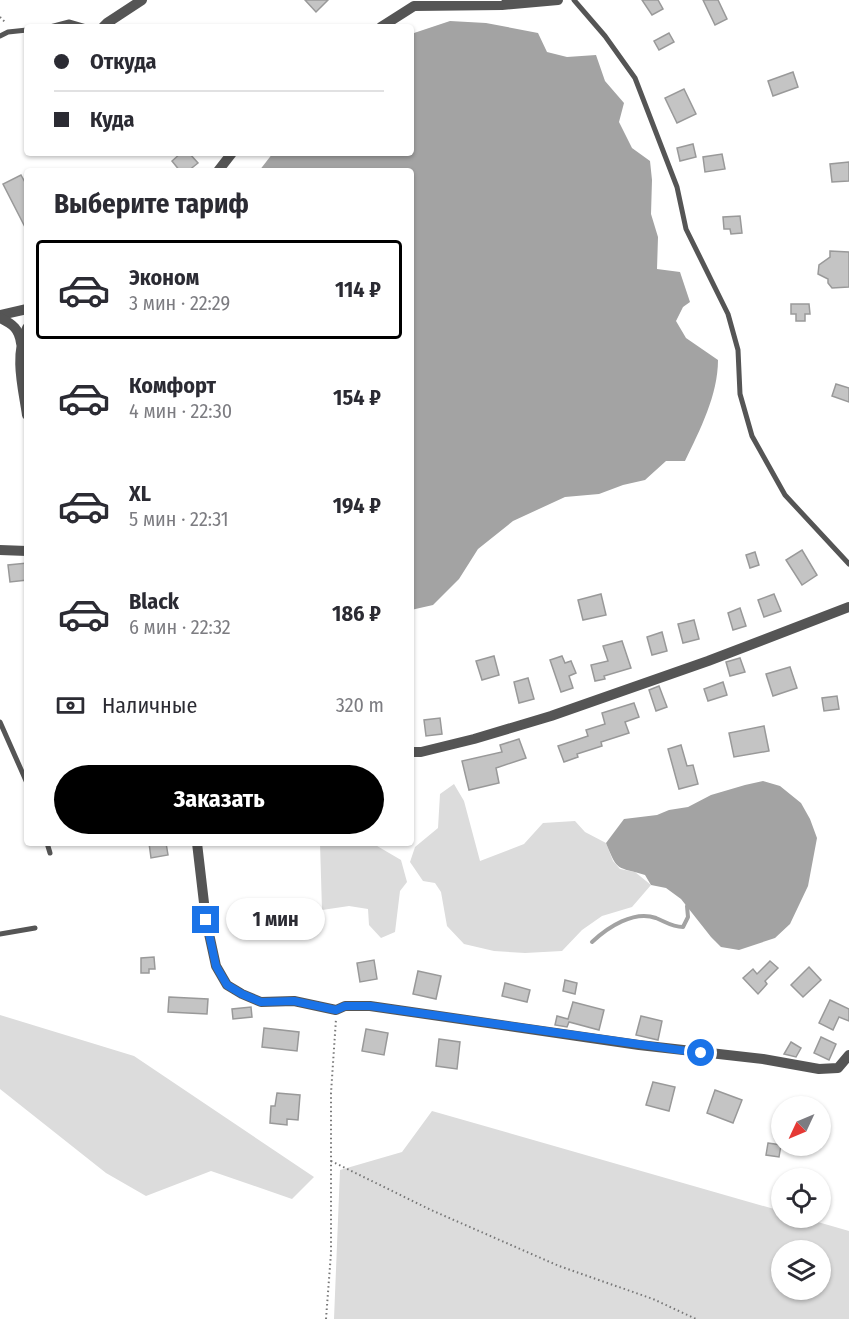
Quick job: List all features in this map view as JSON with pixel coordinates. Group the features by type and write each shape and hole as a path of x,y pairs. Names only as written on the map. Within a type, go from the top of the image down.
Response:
{"street":[{"path":"105,24 142,0"},
{"path":"385,24 413,3 502,5 558,0"},
{"path":"220,168 230,156"},
{"path":"0,316 24,310"},
{"path":"0,316 14,326 20,334 24,396"},
{"path":"21,344 24,336"},
{"path":"0,550 24,551"},
{"path":"414,752 474,739 551,716 708,661 849,607"},
{"path":"197,846 206,920 216,966 227,985 261,1002 294,1001 336,1010 345,1006 370,1006 639,1045 763,1059 819,1069 838,1068 849,1055"}],"lane":[{"path":"574,0 605,36 635,78 677,186 686,230 728,314 738,350 740,394 752,436 785,495 849,564"},
{"path":"0,36 8,32 24,30"},
{"path":"0,722 24,776"},
{"path":"48,846 50,853"},
{"path":"0,934 35,928"}],"path":[{"path":"326,1319 331,1253 331,1093 336,1010"},
{"path":"331,1161 463,1224 559,1266 653,1299 696,1319"}],"shaded area":[{"path":"450,21 486,23 538,33 547,52 567,57 596,55 605,81 624,103 619,122 632,148 650,161 651,214 658,237 657,269 680,272 690,302 683,307 676,321 686,338 718,360 712,399 685,461 666,461 645,480 599,494 565,497 513,521 478,549 459,579 433,605 414,609 414,168 261,168 271,156 414,156 414,33"},
{"path":"763,781 780,786 801,803 810,819 817,838 808,886 790,924 775,938 739,950 721,947 681,899 666,888 651,885 645,875 624,869 616,864 606,843 624,819 657,815 669,810 688,807 711,795"},
{"path":"454,784 464,801 480,861 524,844 543,823 575,821 585,832 606,843 613,861 620,869 635,872 651,885 632,907 602,916 582,930 562,951 525,953 494,951 464,944 447,926 441,892 435,883 423,881 410,862 415,847 438,828 440,794"},
{"path":"320,846 377,846 401,860 407,882 400,891 395,932 381,938 369,925 368,909 349,906 322,910"},
{"path":"0,1015 134,1056 314,1177 292,1199 211,1171 146,1196 106,1173 0,1089"},
{"path":"432,1111 771,1208 771,1228 831,1228 831,1226 849,1231 849,1319 334,1319 340,1170 402,1152"}],"building":[{"path":"305,0 328,0 316,12"},
{"path":"642,0 658,0 663,9 652,15"},
{"path":"703,0 718,0 727,19 715,25"},
{"path":"669,33 674,42 659,50 654,41"},
{"path":"793,72 798,87 773,96 768,81"},
{"path":"684,89 696,114 677,123 665,98"},
{"path":"693,144 696,157 680,161 677,148"},
{"path":"722,154 725,169 705,172 703,157"},
{"path":"178,156 192,156 198,163 192,168 178,168 172,161"},
{"path":"849,162 849,181 832,182 830,164"},
{"path":"21,175 24,180 24,225 3,184"},
{"path":"740,216 742,233 731,234 730,229 724,229 723,217"},
{"path":"830,251 849,252 849,287 832,288 828,279 818,274 819,265 830,257"},
{"path":"791,304 809,304 810,314 805,314 805,321 796,321 796,314 791,314"},
{"path":"836,384 849,388 849,402 832,396"},
{"path":"802,550 817,575 802,585 786,560"},
{"path":"755,552 759,565 750,568 746,555"},
{"path":"24,563 24,580 10,582 8,565"},
{"path":"601,594 606,615 583,620 578,600"},
{"path":"774,594 781,611 764,617 758,600"},
{"path":"740,608 746,626 733,630 728,613"},
{"path":"694,620 699,639 683,643 678,624"},
{"path":"662,632 667,651 652,655 647,637"},
{"path":"622,641 631,668 595,681 591,665 608,661 603,646"},
{"path":"494,656 499,675 482,680 476,661"},
{"path":"562,656 565,663 571,661 576,673 569,676 573,688 561,692 550,660"},
{"path":"740,658 745,672 730,676 726,662"},
{"path":"790,667 797,688 773,696 766,674"},
{"path":"528,678 534,699 519,703 514,682"},
{"path":"723,682 727,695 708,701 704,689"},
{"path":"659,686 667,707 656,711 649,690"},
{"path":"837,696 839,709 824,711 822,698"},
{"path":"634,703 639,717 625,722 629,733 601,742 602,746 577,754 578,757 564,762 558,746 588,736 586,730 605,724 602,713"},
{"path":"440,718 442,734 426,736 424,720"},
{"path":"764,726 769,751 734,757 729,733"},
{"path":"519,739 526,758 496,768 499,783 469,790 462,761 502,752 500,745"},
{"path":"681,745 687,766 693,765 698,784 679,789 668,749"},
{"path":"149,846 166,846 168,855 151,858"},
{"path":"154,957 155,969 149,969 149,973 141,973 141,958"},
{"path":"374,960 377,979 360,982 357,963"},
{"path":"770,961 778,968 765,981 767,984 758,994 743,978 753,969 757,974"},
{"path":"809,967 821,980 803,997 791,985"},
{"path":"418,971 441,976 436,999 413,994"},
{"path":"565,980 577,983 575,994 563,991"},
{"path":"505,983 530,990 527,1002 502,996"},
{"path":"169,997 208,999 207,1014 168,1012"},
{"path":"830,1000 849,1009 849,1021 839,1017 833,1030 819,1023"},
{"path":"573,1002 604,1010 599,1030 569,1022 567,1027 555,1025 557,1016 568,1019"},
{"path":"251,1007 252,1017 233,1019 232,1009"},
{"path":"641,1016 662,1021 658,1040 636,1035"},
{"path":"264,1028 299,1032 297,1051 262,1047"},
{"path":"366,1029 388,1033 384,1055 362,1051"},
{"path":"821,1037 836,1044 829,1060 814,1053"},
{"path":"439,1039 460,1042 457,1069 436,1066"},
{"path":"791,1042 801,1048 796,1057 784,1054"},
{"path":"653,1082 675,1087 669,1111 646,1105"},
{"path":"715,1090 742,1100 733,1123 707,1113"},
{"path":"277,1093 300,1095 298,1120 287,1119 287,1125 270,1123 271,1106 275,1106"},
{"path":"768,1143 771,1143 771,1156 766,1155"}],"waterway":[{"path":"592,942 622,921 639,916 648,916 683,927 688,917 687,906"}],"route":[{"path":"206,920 216,966 227,985 261,1002 294,1001 336,1010 345,1006 370,1006 701,1053"}]}
